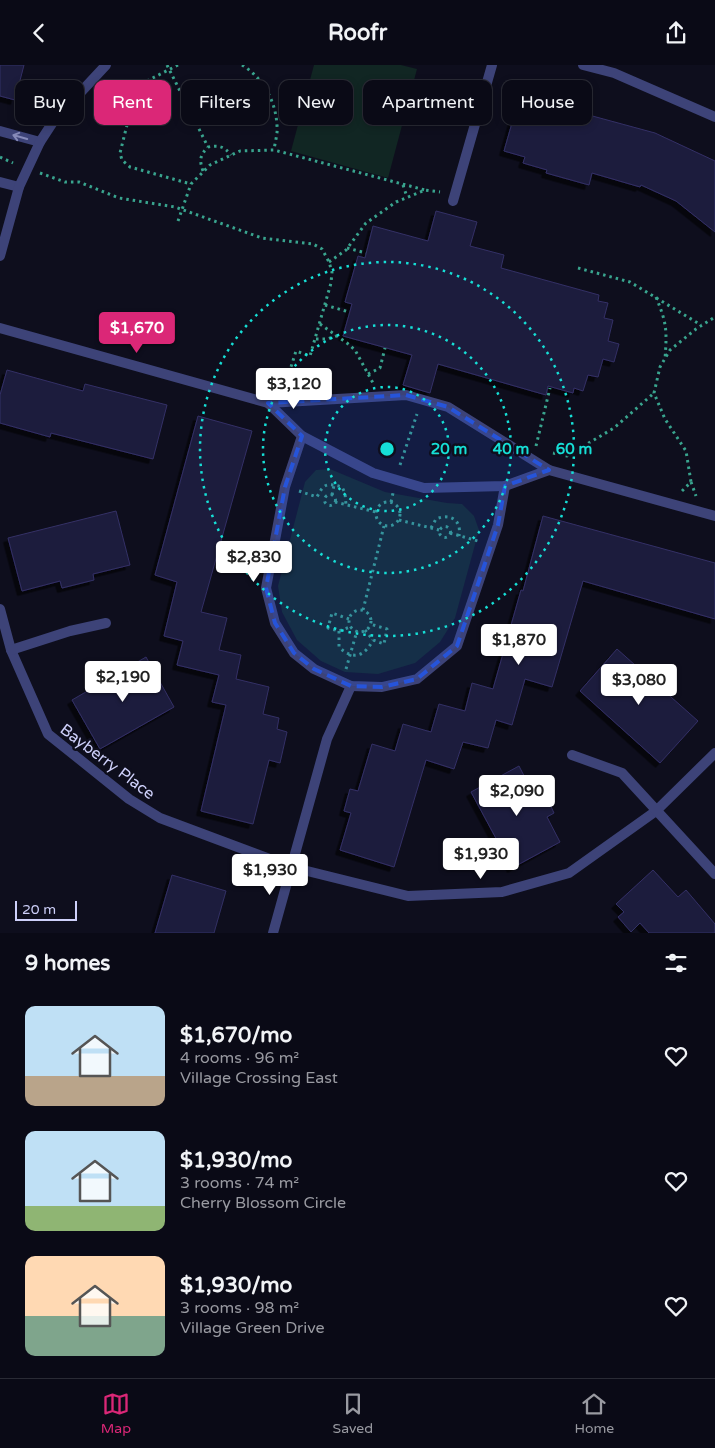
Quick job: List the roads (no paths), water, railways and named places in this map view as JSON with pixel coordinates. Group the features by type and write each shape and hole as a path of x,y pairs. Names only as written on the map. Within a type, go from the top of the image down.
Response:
{"street":[{"path":"0,257 19,187 40,142 53,122 106,65"},
{"path":"454,197 492,65"},
{"path":"584,65 614,73 715,117"},
{"path":"0,131 40,142"},
{"path":"0,182 19,187"},
{"path":"0,328 268,403 406,395 448,407 549,470 715,516"},
{"path":"268,403 302,436 373,473 424,488 505,486 549,470"},
{"path":"302,436 284,487 266,587 275,623 294,653 314,669 347,684 382,687 417,679 457,646 498,525 505,486"},
{"name":"Bayberry Place","path":"0,609 11,650 48,734 129,799 160,818 291,867 408,896 502,892 569,873 656,811 715,753"},
{"path":"11,650 70,631 106,623"},
{"path":"273,933 327,739 347,684"},
{"path":"572,755 622,773 715,874"}]}
